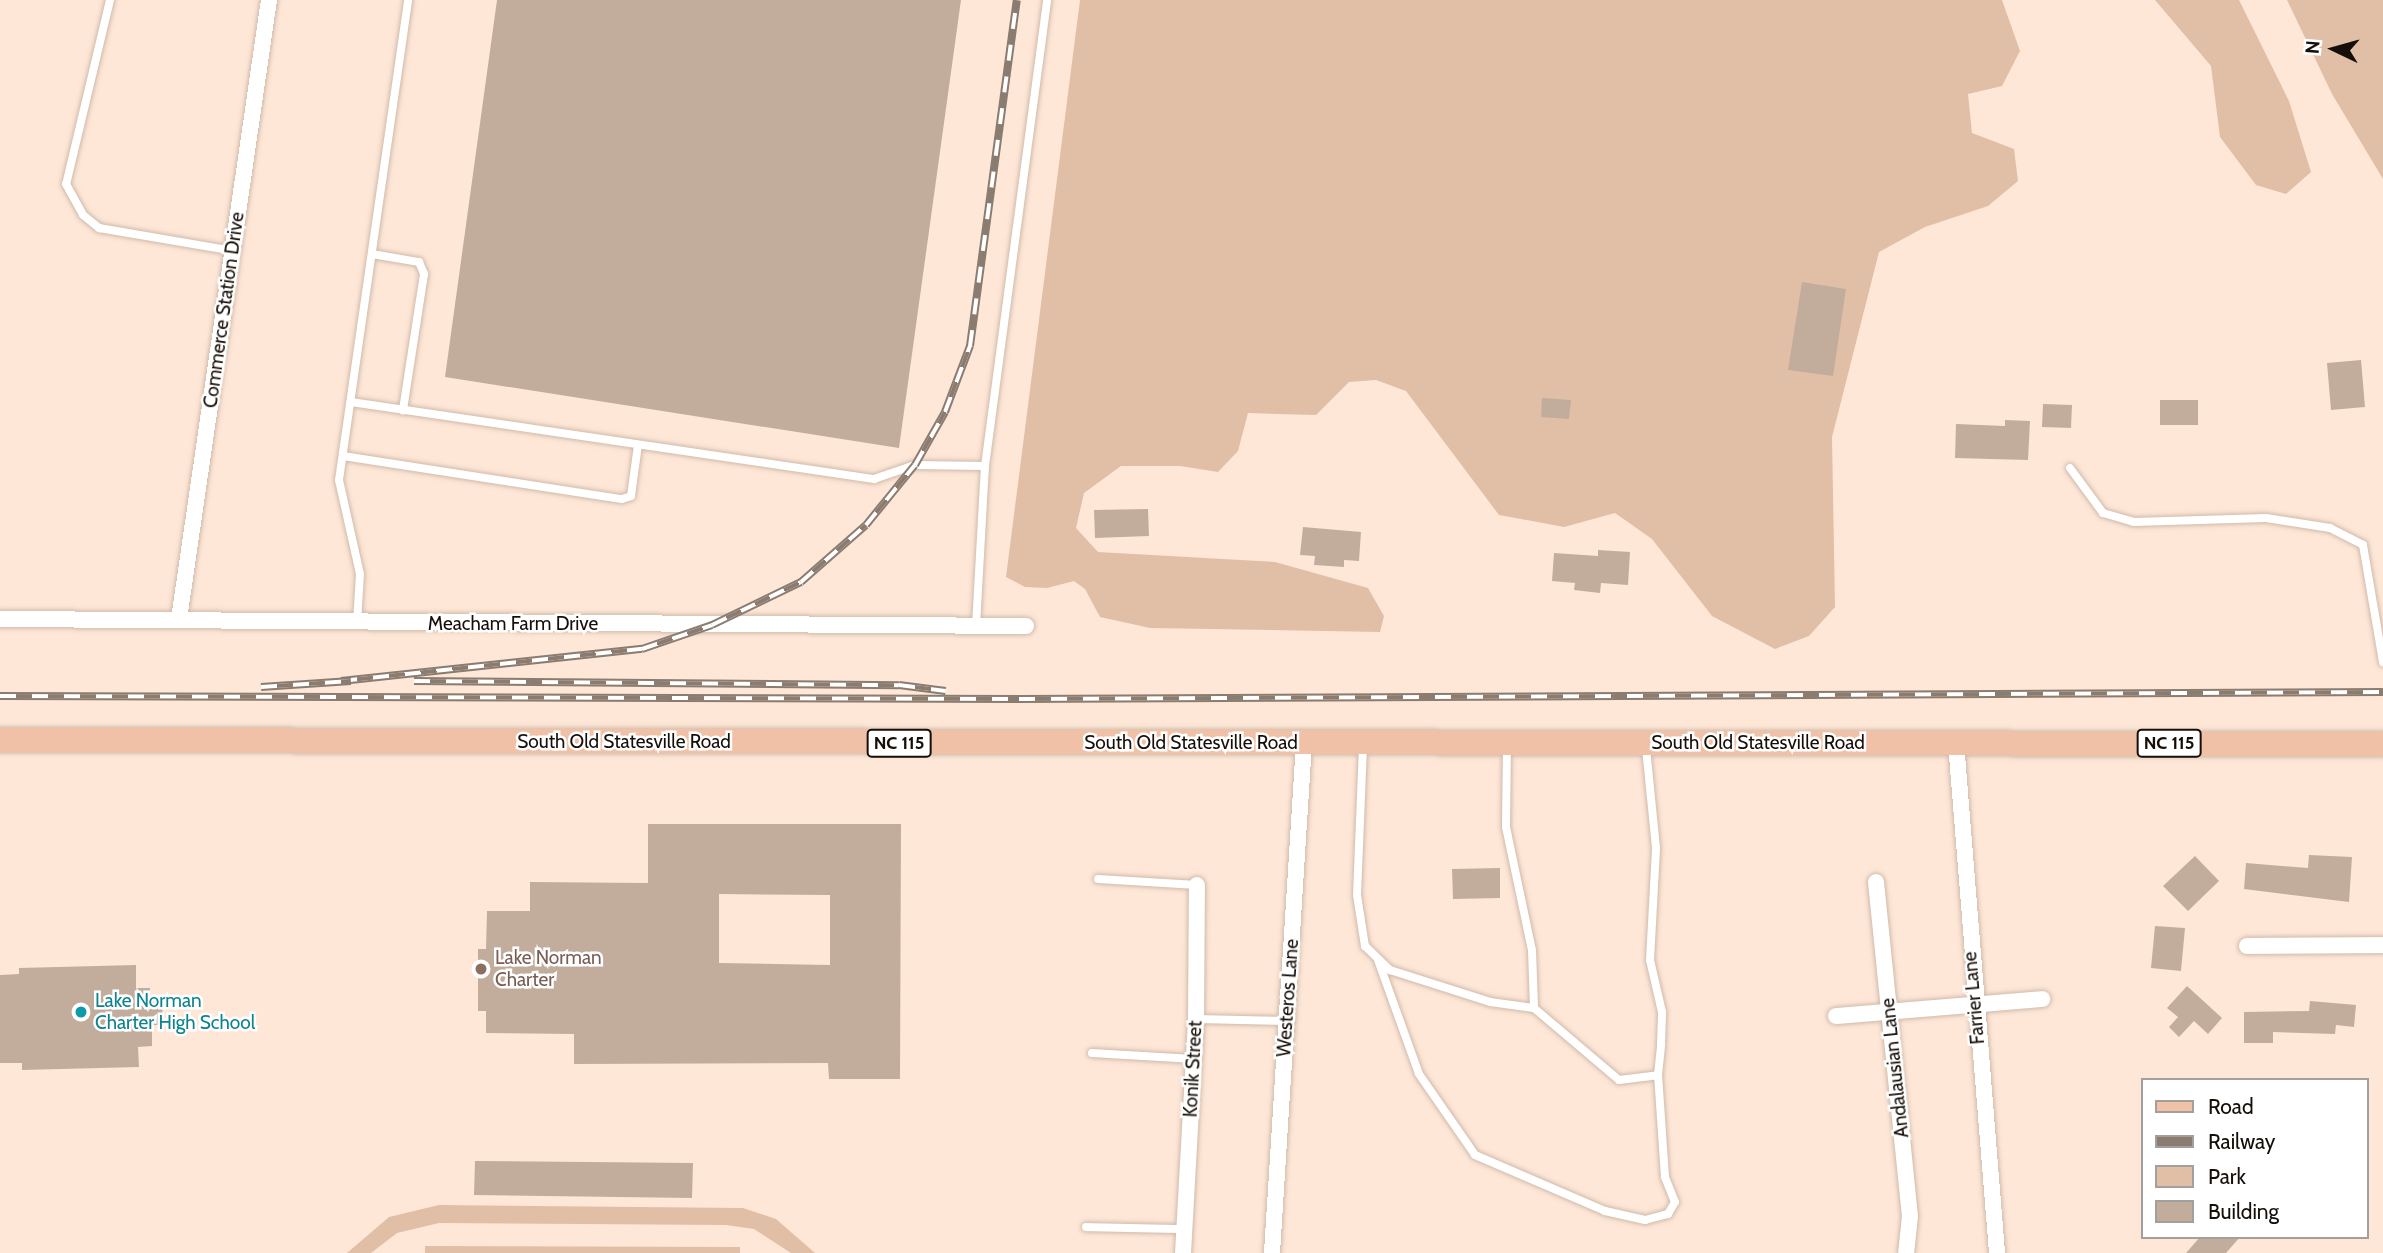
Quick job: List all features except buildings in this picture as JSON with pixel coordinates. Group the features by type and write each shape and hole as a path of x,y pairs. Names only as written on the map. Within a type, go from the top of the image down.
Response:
{"main road":[{"name":"South Old Statesville Road","path":"0,740 2383,744"}],"street":[{"name":"Commerce Station Drive","path":"179,620 269,0"},
{"name":"Meacham Farm Drive","path":"0,619 357,624 1026,626"},
{"name":"Westeros Lane","path":"1272,1253 1304,743"},
{"name":"Farrier Lane","path":"1956,743 1974,1005 1997,1253"},
{"name":"Andalausian Lane","path":"1876,882 1910,1216 1906,1253"},
{"name":"Konik Street","path":"1183,1253 1196,1019 1197,884"},
{"path":"2248,946 2383,945"},
{"path":"1836,1016 2042,999"}],"lane":[{"path":"110,0 66,184 83,215 99,228 233,251"},
{"path":"357,624 360,574 340,480 408,0"},
{"path":"976,626 985,466 1047,0"},
{"path":"372,254 419,262 424,274 404,410"},
{"path":"351,402 874,479 915,465 985,466"},
{"path":"343,456 622,499 631,496 638,445"},
{"path":"2070,468 2103,513 2134,522 2266,518 2330,528 2364,545 2383,662"},
{"path":"1364,743 1357,895 1365,946 1390,970 1452,991 1534,1008 1619,1080 1658,1075"},
{"path":"1507,743 1506,827 1532,950 1534,1008"},
{"path":"1378,959 1419,1074 1475,1155 1605,1211 1645,1220 1668,1214 1675,1202 1665,1177 1658,1075 1662,1012 1650,960 1656,848 1646,743"},
{"path":"1098,879 1197,884"},
{"path":"1196,1019 1286,1021"},
{"path":"1092,1053 1194,1059"},
{"path":"1086,1227 1185,1229"}],"green space":[{"path":"1080,0 2002,0 2020,51 2002,86 1968,94 1972,133 2014,149 2018,181 1988,206 1925,227 1879,252 1832,437 1835,607 1809,636 1775,649 1712,616 1652,539 1615,513 1564,527 1499,515 1406,391 1376,380 1349,382 1316,415 1248,413 1238,451 1218,472 1180,466 1121,466 1084,493 1076,528 1098,552 1275,562 1368,588 1384,616 1380,632 1150,628 1100,617 1085,589 1074,581 1047,588 1025,587 1006,577"},
{"path":"2155,0 2239,0 2289,101 2311,172 2286,194 2256,185 2220,137 2211,66"},
{"path":"2287,0 2383,0 2383,179 2332,94"},
{"path":"439,1205 743,1208 776,1219 815,1253 791,1253 754,1229 726,1225 439,1223 397,1233 371,1253 347,1253 389,1217"},
{"path":"425,1246 740,1247 740,1253 425,1253"}],"railway":[{"path":"341,681 642,649 712,625 801,582 866,525 915,465 945,412 970,346 1017,0"},
{"path":"261,687 351,681"},
{"path":"414,681 899,685 946,691"},
{"path":"0,696 1019,699 2383,692"}],"place":[{"name":"Lake Norman Charter","path":"481,969"},
{"name":"Lake Norman Charter High School","path":"81,1012"}]}
